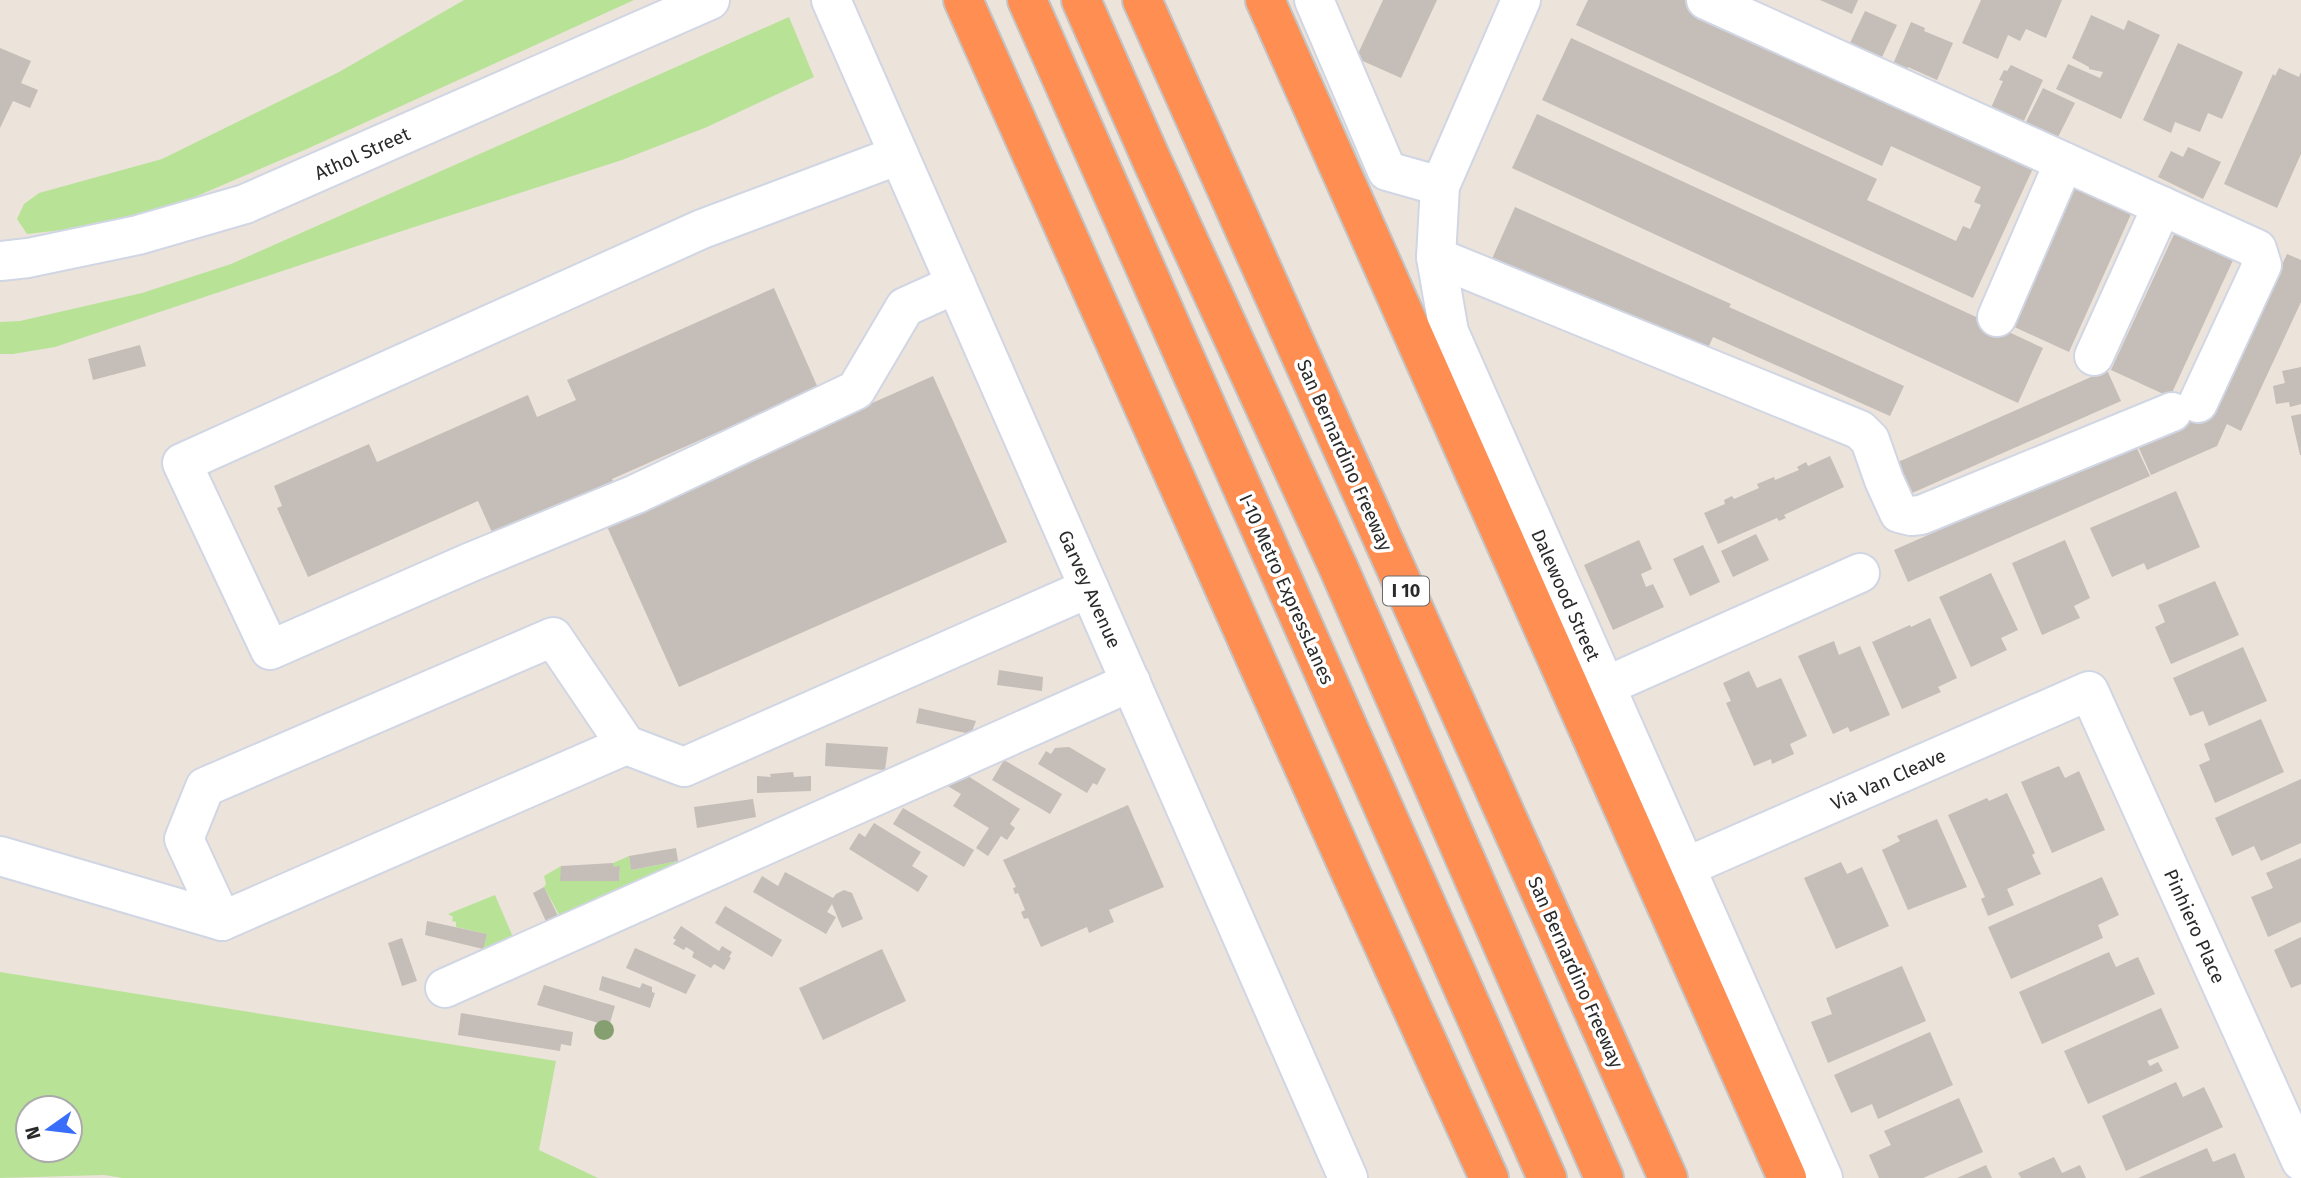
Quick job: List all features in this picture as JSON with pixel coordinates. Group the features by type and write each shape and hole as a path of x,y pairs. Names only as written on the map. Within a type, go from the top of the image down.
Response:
{"highway":[{"path":"964,0 1489,1178"},
{"name":"I-10 Metro ExpressLanes","path":"1027,0 1547,1178"},
{"path":"1081,0 1339,569 1604,1178"},
{"path":"1265,0 1787,1178"},
{"name":"San Bernardino Freeway","path":"1143,2 1668,1178"}],"street":[{"name":"Athol Street","path":"0,261 138,236 245,204 710,0"},
{"name":"Garvey Avenue","path":"831,0 1348,1178"},
{"path":"1314,0 1387,172 1440,186"},
{"name":"Dalewood Street","path":"1521,0 1440,186 1436,257 1449,332 1823,1178"},
{"path":"1436,257 1860,430 1870,440 1899,513 1911,516 1921,515 2185,407 2262,265 2257,249 1706,0"},
{"path":"899,155 702,229 182,463 270,650 471,562 636,494 856,390 905,307 956,284"},
{"path":"1997,317 2064,162"},
{"path":"2094,356 2162,206"},
{"path":"1606,686 1860,573"},
{"path":"222,921 184,839 205,788 553,637 626,745 684,766 1089,589"},
{"path":"444,988 1131,682"},
{"name":"Via Van Cleave","path":"1686,867 2089,691"},
{"name":"Pinhiero Place","path":"2089,691 2301,1161"},
{"path":"0,856 222,921 626,745"}],"green space":[{"path":"464,0 634,0 309,148 176,205 98,226 27,234 17,219 24,204 39,193 162,159 339,72"},
{"path":"789,17 814,77 707,127 622,160 55,347 0,354 0,322 20,321 142,293 231,264"},
{"path":"629,856 631,870 678,861 681,865 563,922 544,887 544,876 561,866 561,881 619,881 620,867 614,867 613,863"},
{"path":"495,895 513,937 476,962 487,934 456,927 456,922 452,921 453,917 448,914"},
{"path":"0,972 556,1061 539,1150 598,1178 123,1178 104,1175 0,1178"}],"building":[{"path":"1383,0 1437,0 1401,78 1356,58"},
{"path":"1588,0 1684,0 2036,162 1973,298 1542,100 1571,38 1877,179 1867,200 1956,241 1963,226 1970,229 1981,205 1974,202 1981,187 1891,146 1882,166 1576,25"},
{"path":"1820,0 1858,0 1852,14"},
{"path":"1981,0 2062,0 2046,38 2026,29 2020,41 2008,35 1998,59 1962,43"},
{"path":"1865,11 1897,25 1882,57 1850,43"},
{"path":"2091,15 2124,30 2128,20 2160,35 2121,119 2056,89 2068,64 2100,78 2103,72 2089,69 2072,58"},
{"path":"1911,22 1925,28 1924,31 1953,43 1937,80 1908,67 1907,70 1893,64"},
{"path":"2178,43 2243,72 2222,119 2208,113 2200,132 2175,122 2171,133 2143,120"},
{"path":"0,48 31,61 21,83 38,90 30,108 13,101 0,128"},
{"path":"2011,65 2043,80 2022,125 1990,110 2003,81 1999,80 2004,70 2007,71"},
{"path":"2279,68 2299,77 2301,72 2301,154 2277,208 2224,184 2273,74 2275,76"},
{"path":"2043,88 2075,103 2057,139 2025,124"},
{"path":"1537,114 2043,348 2018,403 1512,168"},
{"path":"2188,147 2221,162 2203,199 2158,177 2171,151 2183,157"},
{"path":"2074,185 2132,212 2069,352 2010,325"},
{"path":"1515,207 1731,304 1729,307 1904,386 1890,416 1713,337 1704,357 1491,261"},
{"path":"2176,230 2234,258 2170,397 2111,370"},
{"path":"2287,254 2301,260 2301,302 2241,431 2227,424 2217,446 2151,475 2137,444 2196,410 2211,417"},
{"path":"774,288 818,388 612,479 615,485 495,539 478,501 308,577 277,508 282,506 274,486 369,444 377,462 528,395 537,417 576,400 567,380"},
{"path":"140,345 146,366 93,380 88,359"},
{"path":"2301,367 2301,404 2290,407 2289,402 2276,404 2273,386 2285,383 2282,371"},
{"path":"2107,370 2121,401 1903,497 1889,466"},
{"path":"933,376 1007,542 679,687 605,522"},
{"path":"2301,414 2301,455 2300,455 2291,416"},
{"path":"2135,444 2150,476 1908,582 1894,550"},
{"path":"1830,456 1844,487 1784,515 1786,518 1779,521 1777,518 1718,544 1704,513 1725,504 1724,500 1732,496 1734,499 1759,488 1757,484 1799,470 1797,467 1806,462 1808,466"},
{"path":"2176,491 2200,547 2147,570 2144,563 2112,577 2090,528"},
{"path":"1756,534 1769,560 1733,577 1721,551"},
{"path":"1639,540 1652,569 1641,574 1646,587 1653,584 1664,607 1613,630 1584,565"},
{"path":"2065,540 2090,598 2074,606 2080,618 2042,635 2012,563"},
{"path":"1703,545 1720,582 1690,596 1673,559"},
{"path":"1991,573 2018,630 2001,638 2007,650 1971,667 1939,597"},
{"path":"2215,581 2239,635 2171,664 2155,627 2165,622 2158,605"},
{"path":"1930,618 1957,678 1938,687 1941,692 1902,709 1872,642"},
{"path":"1834,641 1839,655 1860,646 1890,715 1850,732 1848,727 1833,734 1798,656"},
{"path":"2243,647 2267,701 2209,726 2203,711 2190,716 2173,678"},
{"path":"999,670 1043,677 1042,691 997,685"},
{"path":"1749,671 1757,688 1781,678 1807,736 1790,744 1794,754 1772,764 1771,759 1754,766 1726,703 1731,701 1723,683"},
{"path":"919,708 976,721 971,734 916,723"},
{"path":"2261,719 2284,772 2215,803 2199,765 2210,760 2204,744"},
{"path":"826,743 888,747 885,770 825,766"},
{"path":"1069,747 1106,769 1097,785 1093,783 1087,793 1038,764 1046,751 1051,754 1055,748"},
{"path":"1004,760 1062,794 1050,814 992,780"},
{"path":"2059,766 2065,778 2079,771 2105,830 2052,853 2021,782"},
{"path":"960,771 1020,809 1010,824 1015,828 1007,840 1001,836 988,856 976,848 989,828 953,806 961,794 941,782"},
{"path":"793,772 794,777 811,776 811,791 757,793 757,776 771,777 770,774"},
{"path":"2301,779 2301,843 2261,861 2254,846 2232,856 2215,818"},
{"path":"2007,793 2035,853 2032,855 2041,874 2007,889 2014,905 1988,916 1981,899 1985,897 1948,815 1987,798 1989,801"},
{"path":"753,799 756,817 697,828 694,807"},
{"path":"1128,805 1164,887 1109,910 1114,922 1089,933 1087,927 1041,947 1028,918 1024,919 1021,912 1025,910 1018,893 1015,894 1013,888 1016,887 1003,860"},
{"path":"903,808 974,850 964,867 893,824"},
{"path":"1937,819 1967,887 1908,910 1882,850 1900,841 1897,836"},
{"path":"874,823 921,852 912,866 928,876 918,892 849,849 859,833 865,837"},
{"path":"676,848 678,861 631,870 629,856"},
{"path":"2301,858 2301,922 2268,937 2251,897 2273,888 2266,873"},
{"path":"1841,862 1847,874 1862,867 1889,926 1836,949 1804,878"},
{"path":"613,863 614,867 620,866 619,881 560,881 561,866"},
{"path":"785,872 833,898 844,890 852,893 863,919 842,928 832,904 827,912 836,917 826,934 753,892 762,876 778,886"},
{"path":"2102,877 2119,915 2098,925 2103,938 2011,979 1988,927"},
{"path":"544,887 561,922 549,928 533,893"},
{"path":"725,906 782,940 772,957 715,923"},
{"path":"427,921 487,934 483,949 425,935"},
{"path":"681,926 719,951 722,946 732,952 724,970 714,964 711,968 692,957 694,952 673,944 676,940 673,938"},
{"path":"2301,937 2301,984 2291,988 2274,950"},
{"path":"402,938 417,981 402,986 388,943"},
{"path":"635,948 696,975 686,994 626,968"},
{"path":"882,949 906,1001 823,1040 799,988"},
{"path":"2109,952 2116,967 2138,957 2155,994 2042,1044 2019,992"},
{"path":"1902,966 1926,1021 1828,1063 1811,1022 1832,1014 1826,998"},
{"path":"602,976 640,988 642,983 652,987 652,992 655,993 650,1008 599,990"},
{"path":"544,985 615,1006 609,1026 537,1005"},
{"path":"2161,1008 2179,1048 2147,1061 2150,1066 2158,1062 2163,1071 2088,1104 2064,1051"},
{"path":"461,1013 573,1032 571,1046 561,1044 560,1051 458,1035"},
{"path":"1930,1032 1953,1085 1878,1119 1872,1104 1851,1113 1834,1075"},
{"path":"2176,1082 2183,1097 2204,1087 2223,1127 2126,1171 2102,1116"},
{"path":"1959,1098 1983,1152 1923,1178 1879,1178 1869,1155 1891,1145 1884,1131"},
{"path":"2207,1148 2213,1162 2235,1153 2245,1178 2138,1178"},
{"path":"2054,1157 2062,1173 2080,1165 2086,1178 2021,1178 2018,1173"},
{"path":"1986,1165 1992,1178 1957,1178"}]}
